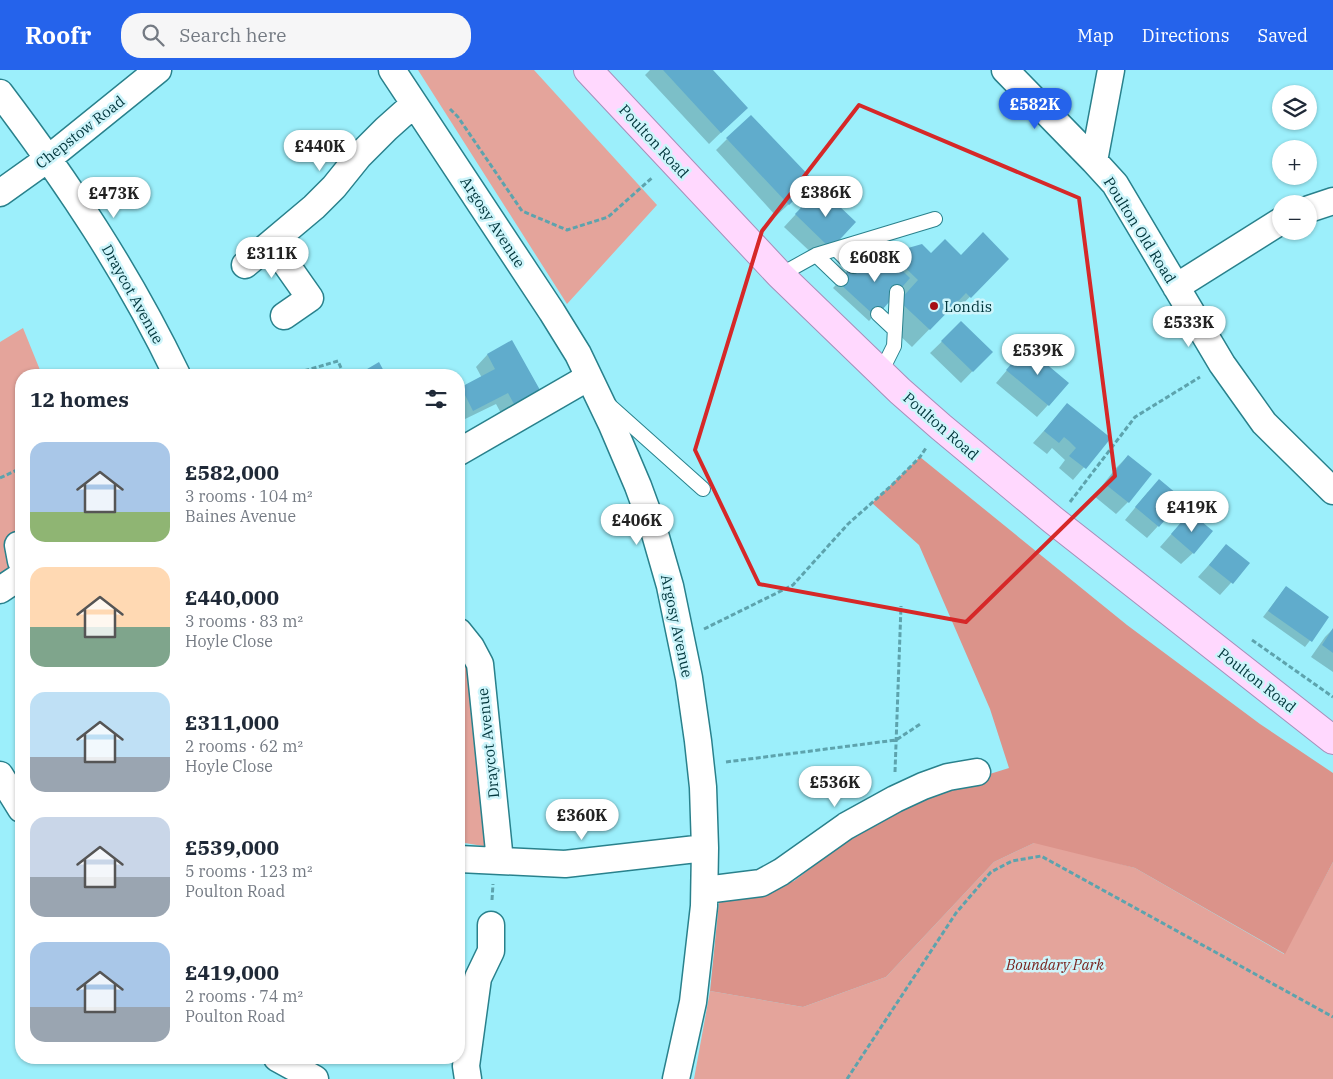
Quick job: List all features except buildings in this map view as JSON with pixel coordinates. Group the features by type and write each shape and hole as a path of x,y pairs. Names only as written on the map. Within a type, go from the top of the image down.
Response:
{"main road":[{"name":"Poulton Road","path":"588,70 780,275 941,427 1054,520 1333,740"}],"street":[{"name":"Chepstow Road","path":"0,193 49,158 158,70"},
{"name":"Argosy Avenue","path":"392,70 578,354 638,486 653,527 670,586 690,687 700,765 705,848 705,890 693,1002 676,1079"},
{"path":"1005,70 1094,161"},
{"name":"Poulton Old Road","path":"1111,70 1094,161 1114,184 1222,364 1264,424 1333,491"},
{"name":"Draycot Avenue","path":"0,93 49,158 100,235 140,304 174,369"},
{"path":"245,265 314,207 334,187 359,156 414,104"},
{"path":"1317,206 1333,201"},
{"path":"1176,288 1272,227"},
{"path":"272,244 310,298 284,316"},
{"path":"465,449 593,386"},
{"path":"0,590 15,580"},
{"name":"Draycot Avenue","path":"465,640 480,664 497,861"},
{"path":"705,890 761,883 781,872 846,826 895,798 948,777 977,772"},
{"path":"0,775 15,799"},
{"path":"465,859 565,864 705,848"},
{"path":"468,1079 466,1066 478,978 502,952 491,925"},
{"path":"288,1064 315,1079"}],"lane":[{"path":"780,275 816,255 935,219"},
{"path":"858,243 875,260"},
{"path":"837,250 853,266"},
{"path":"816,255 841,279"},
{"path":"881,372 894,346 894,300"},
{"path":"878,314 895,330"},
{"path":"593,386 703,489"}],"path":[{"path":"446,104 458,117 522,211 567,230 608,217 672,160"},
{"path":"311,369 338,361 341,369"},
{"path":"1054,520 1135,417 1222,364"},
{"path":"681,640 793,586 848,524 920,457 941,427"},
{"path":"0,478 15,471"},
{"path":"895,798 901,606"},
{"path":"700,765 896,740 922,723"},
{"path":"847,1079 956,913 991,872 1012,861 1041,856 1333,1017"},
{"path":"491,925 497,861"}],"highlighted area":[{"path":"859,105 1079,198 1115,476 966,622 759,584 695,450 762,231"}],"green space":[{"path":"418,70 534,70 657,205 567,304"},
{"path":"23,328 40,369 15,369 15,568 0,575 0,342"},
{"path":"465,654 472,664 489,847 465,843"},
{"name":"Boundary Park","path":"1038,841 1135,868 1284,954 1333,862 1333,1079 694,1079 710,991 803,1007 886,977 994,862"}],"shaded area":[{"path":"920,457 1127,625 1260,724 1333,773 1333,862 1285,954 1135,868 1034,843 994,862 886,977 803,1007 710,991 719,902 757,893 794,881 856,833 948,787 1009,768 990,709 919,545 872,503"}],"place":[{"name":"Londis","path":"934,306"}]}
